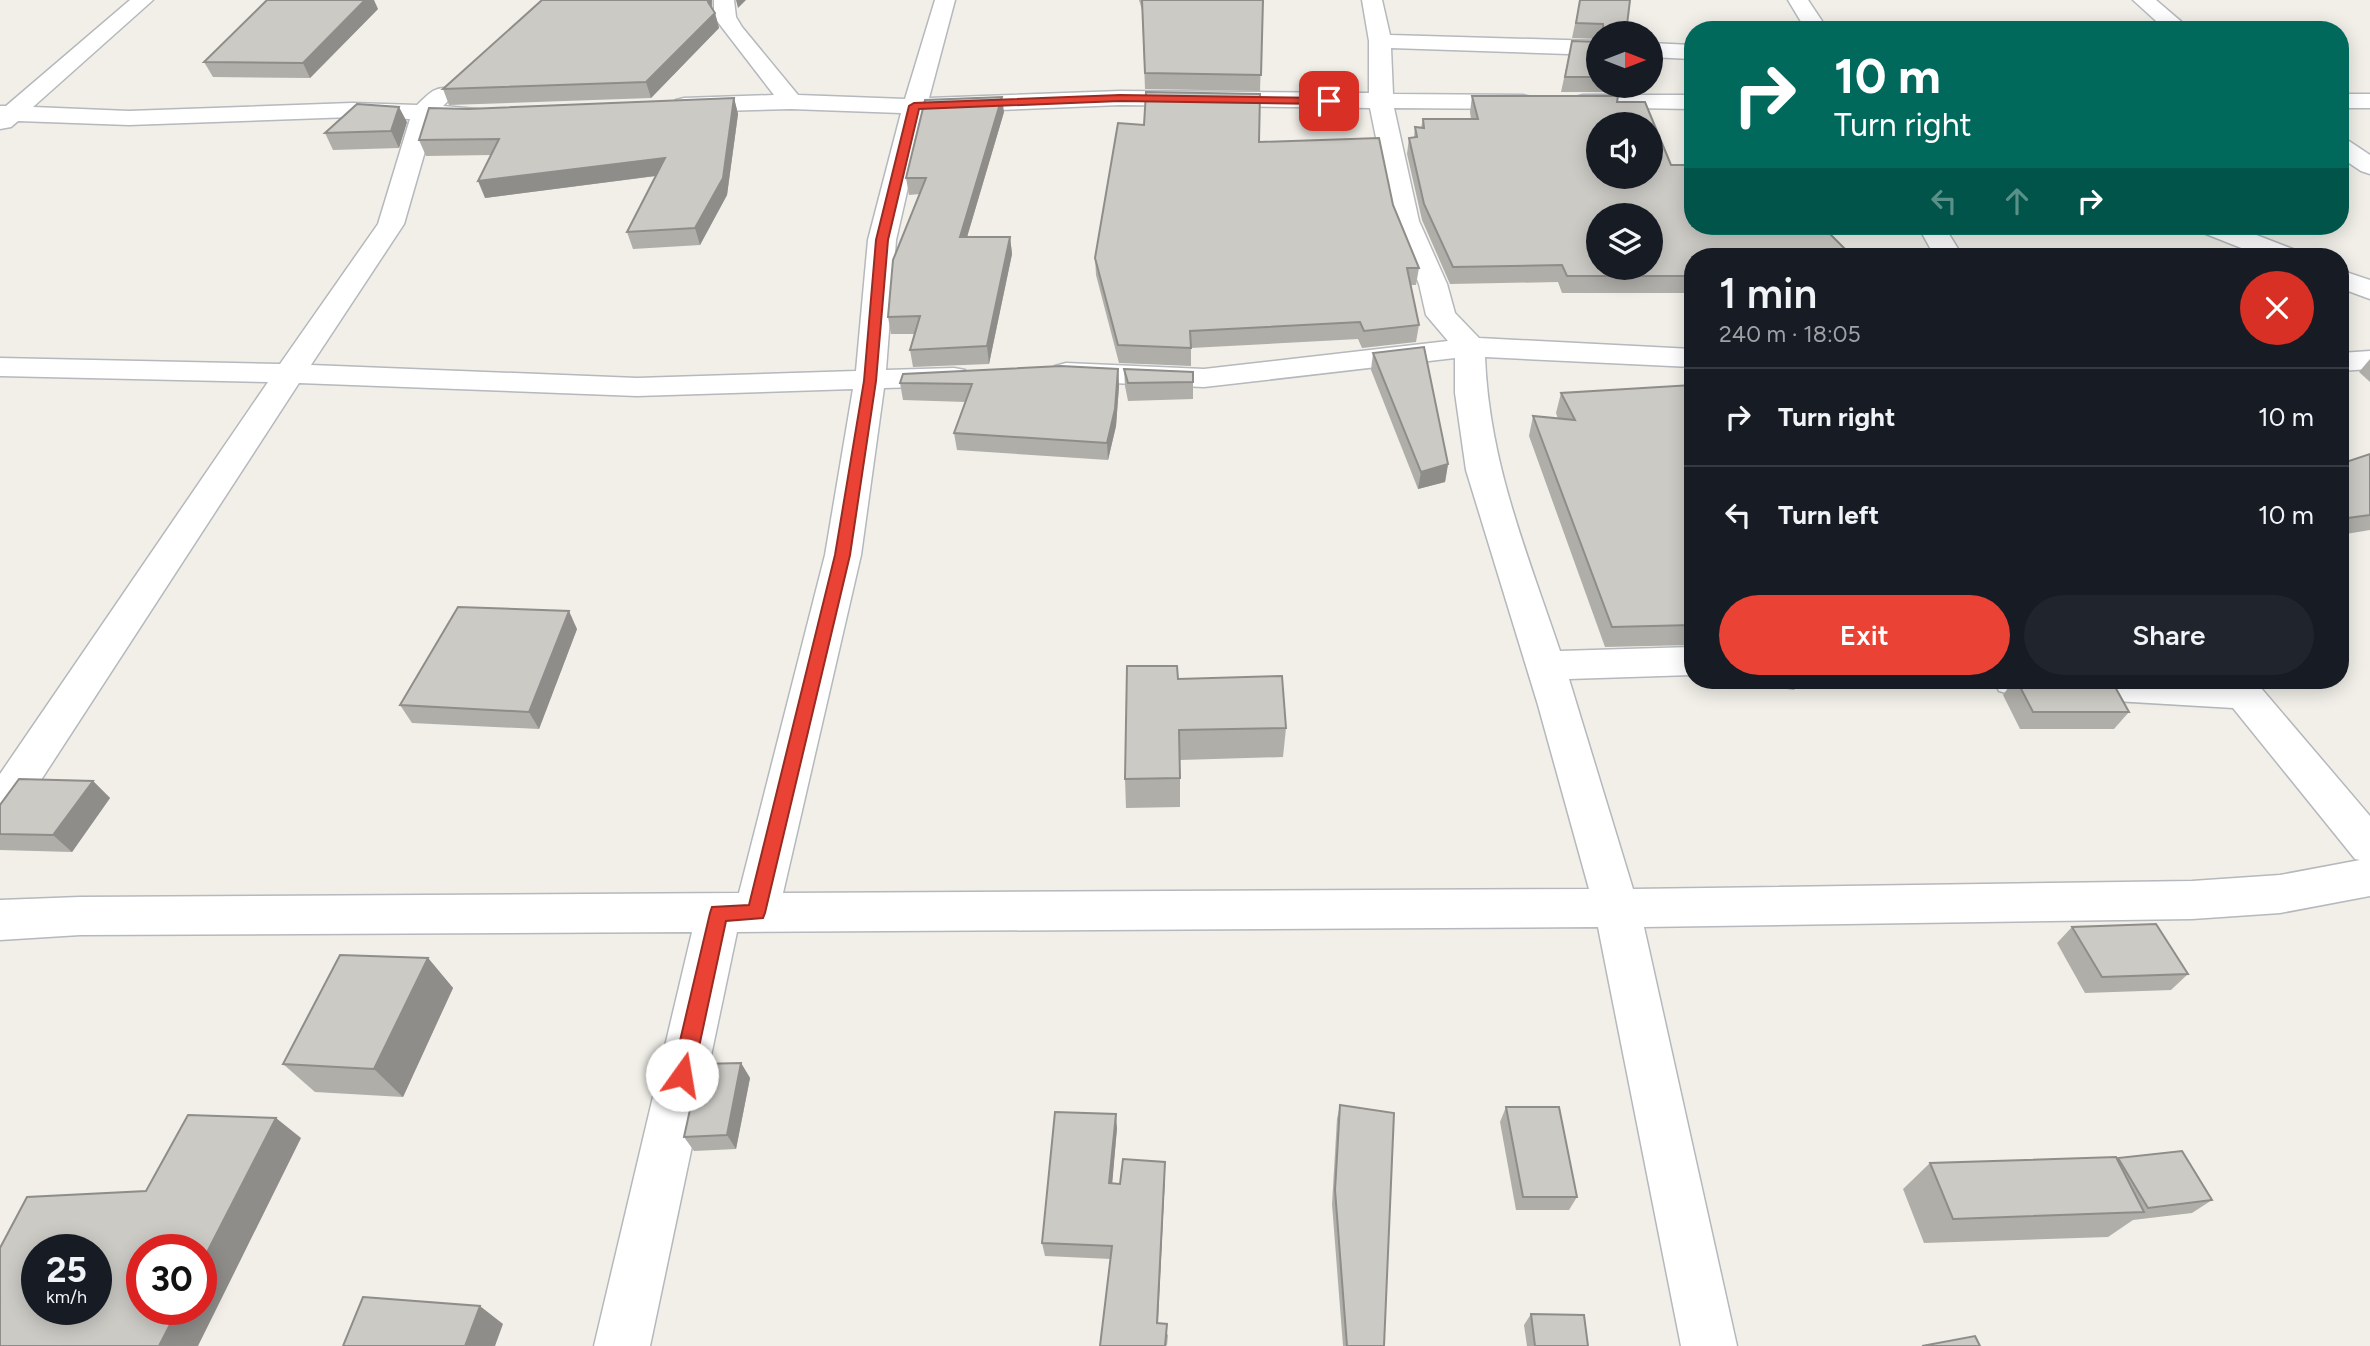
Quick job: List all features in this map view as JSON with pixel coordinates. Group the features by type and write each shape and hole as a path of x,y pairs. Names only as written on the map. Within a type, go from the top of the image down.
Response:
{"street":[{"path":"5,116 143,0"},
{"path":"724,0 725,17 734,31 791,102"},
{"path":"622,1346 737,913 843,555 870,381 882,240 914,106 945,0"},
{"path":"1372,0 1380,41 1381,102 1406,221 1433,284 1441,315 1470,347 1471,393 1483,470 1617,908 1709,1346"},
{"path":"1798,0 1811,21"},
{"path":"2143,0 2169,21"},
{"path":"1380,41 1586,48"},
{"path":"1663,50 1684,51"},
{"path":"0,808 391,224 425,111 464,74"},
{"path":"659,106 791,102 914,106 1120,98 1381,102 1684,102"},
{"path":"2349,101 2370,101"},
{"path":"5,116 129,118 352,110 501,114"},
{"path":"2349,152 2370,166"},
{"path":"2233,235 2265,248"},
{"path":"2349,282 2370,290"},
{"path":"1035,373 1204,378 1470,347 1684,358"},
{"path":"2349,361 2370,360"},
{"path":"0,368 289,374 637,387 980,376"},
{"path":"1545,666 1684,661"},
{"path":"2239,689 2370,846"},
{"path":"0,920 80,916 1617,908 2192,900 2280,894 2370,877"}],"building":[{"path":"267,0 365,0 303,63 204,62"},
{"path":"542,0 708,0 715,13 646,82 443,89"},
{"path":"1142,0 1263,0 1261,75 1145,73"},
{"path":"1580,0 1630,0 1627,21 1576,23"},
{"path":"1572,41 1586,42 1586,77 1565,77"},
{"path":"1146,92 1260,94 1259,142 1379,138 1393,205 1419,268 1407,268 1419,325 1364,331 1360,322 1190,331 1191,348 1118,345 1095,258 1118,123 1144,125"},
{"path":"1472,96 1586,96 1618,98 1617,102 1645,102 1649,112 1586,112 1586,189 1663,189 1663,146 1671,165 1684,165 1684,235 1831,235 1844,248 1684,248 1684,276 1663,276 1663,203 1586,203 1586,276 1567,276 1562,265 1453,267 1424,204 1409,138 1417,137 1415,127 1424,128 1423,119 1478,119"},
{"path":"1002,97 960,237 1010,237 987,346 910,350 920,316 888,317 893,260 926,178 906,178 925,100"},
{"path":"734,98 723,178 695,228 627,232 665,158 478,181 499,139 419,140 429,108 468,109"},
{"path":"357,104 399,107 391,131 325,133"},
{"path":"1424,347 1448,464 1421,472 1373,353"},
{"path":"1061,366 1118,369 1115,409 1107,443 954,433 972,384 900,383 903,374"},
{"path":"1124,369 1193,372 1193,382 1128,383"},
{"path":"1684,385 1684,625 1612,627 1533,416 1575,420 1561,393"},
{"path":"2370,454 2370,515 2349,518 2349,461"},
{"path":"458,607 569,611 529,712 400,705"},
{"path":"1127,666 1177,666 1178,679 1282,676 1286,728 1179,730 1180,778 1125,779"},
{"path":"2021,689 2116,689 2129,712 2033,712"},
{"path":"19,779 93,781 53,835 0,834 0,805"},
{"path":"2156,924 2188,974 2102,977 2072,927"},
{"path":"340,955 428,958 374,1069 283,1064"},
{"path":"741,1063 727,1135 684,1137 700,1064"},
{"path":"1340,1105 1394,1113 1384,1346 1347,1346 1335,1190"},
{"path":"1506,1107 1559,1107 1577,1197 1523,1197"},
{"path":"1055,1112 1116,1114 1109,1183 1120,1184 1123,1159 1165,1162 1157,1323 1167,1324 1165,1346 1100,1346 1112,1246 1042,1243"},
{"path":"188,1115 276,1118 216,1234 126,1234 126,1325 170,1325 159,1346 0,1346 0,1248 27,1197 146,1191"},
{"path":"2182,1151 2212,1200 2148,1208 2118,1158"},
{"path":"2116,1157 2144,1212 1953,1219 1930,1163"},
{"path":"363,1297 480,1306 465,1346 343,1346"},
{"path":"1531,1314 1584,1315 1588,1346 1535,1346"},
{"path":"1975,1336 1980,1346 1922,1346"}],"route":[{"path":"682,1075 719,913 756,913 843,555 870,381 882,240 914,106 1120,98 1329,101"}]}
